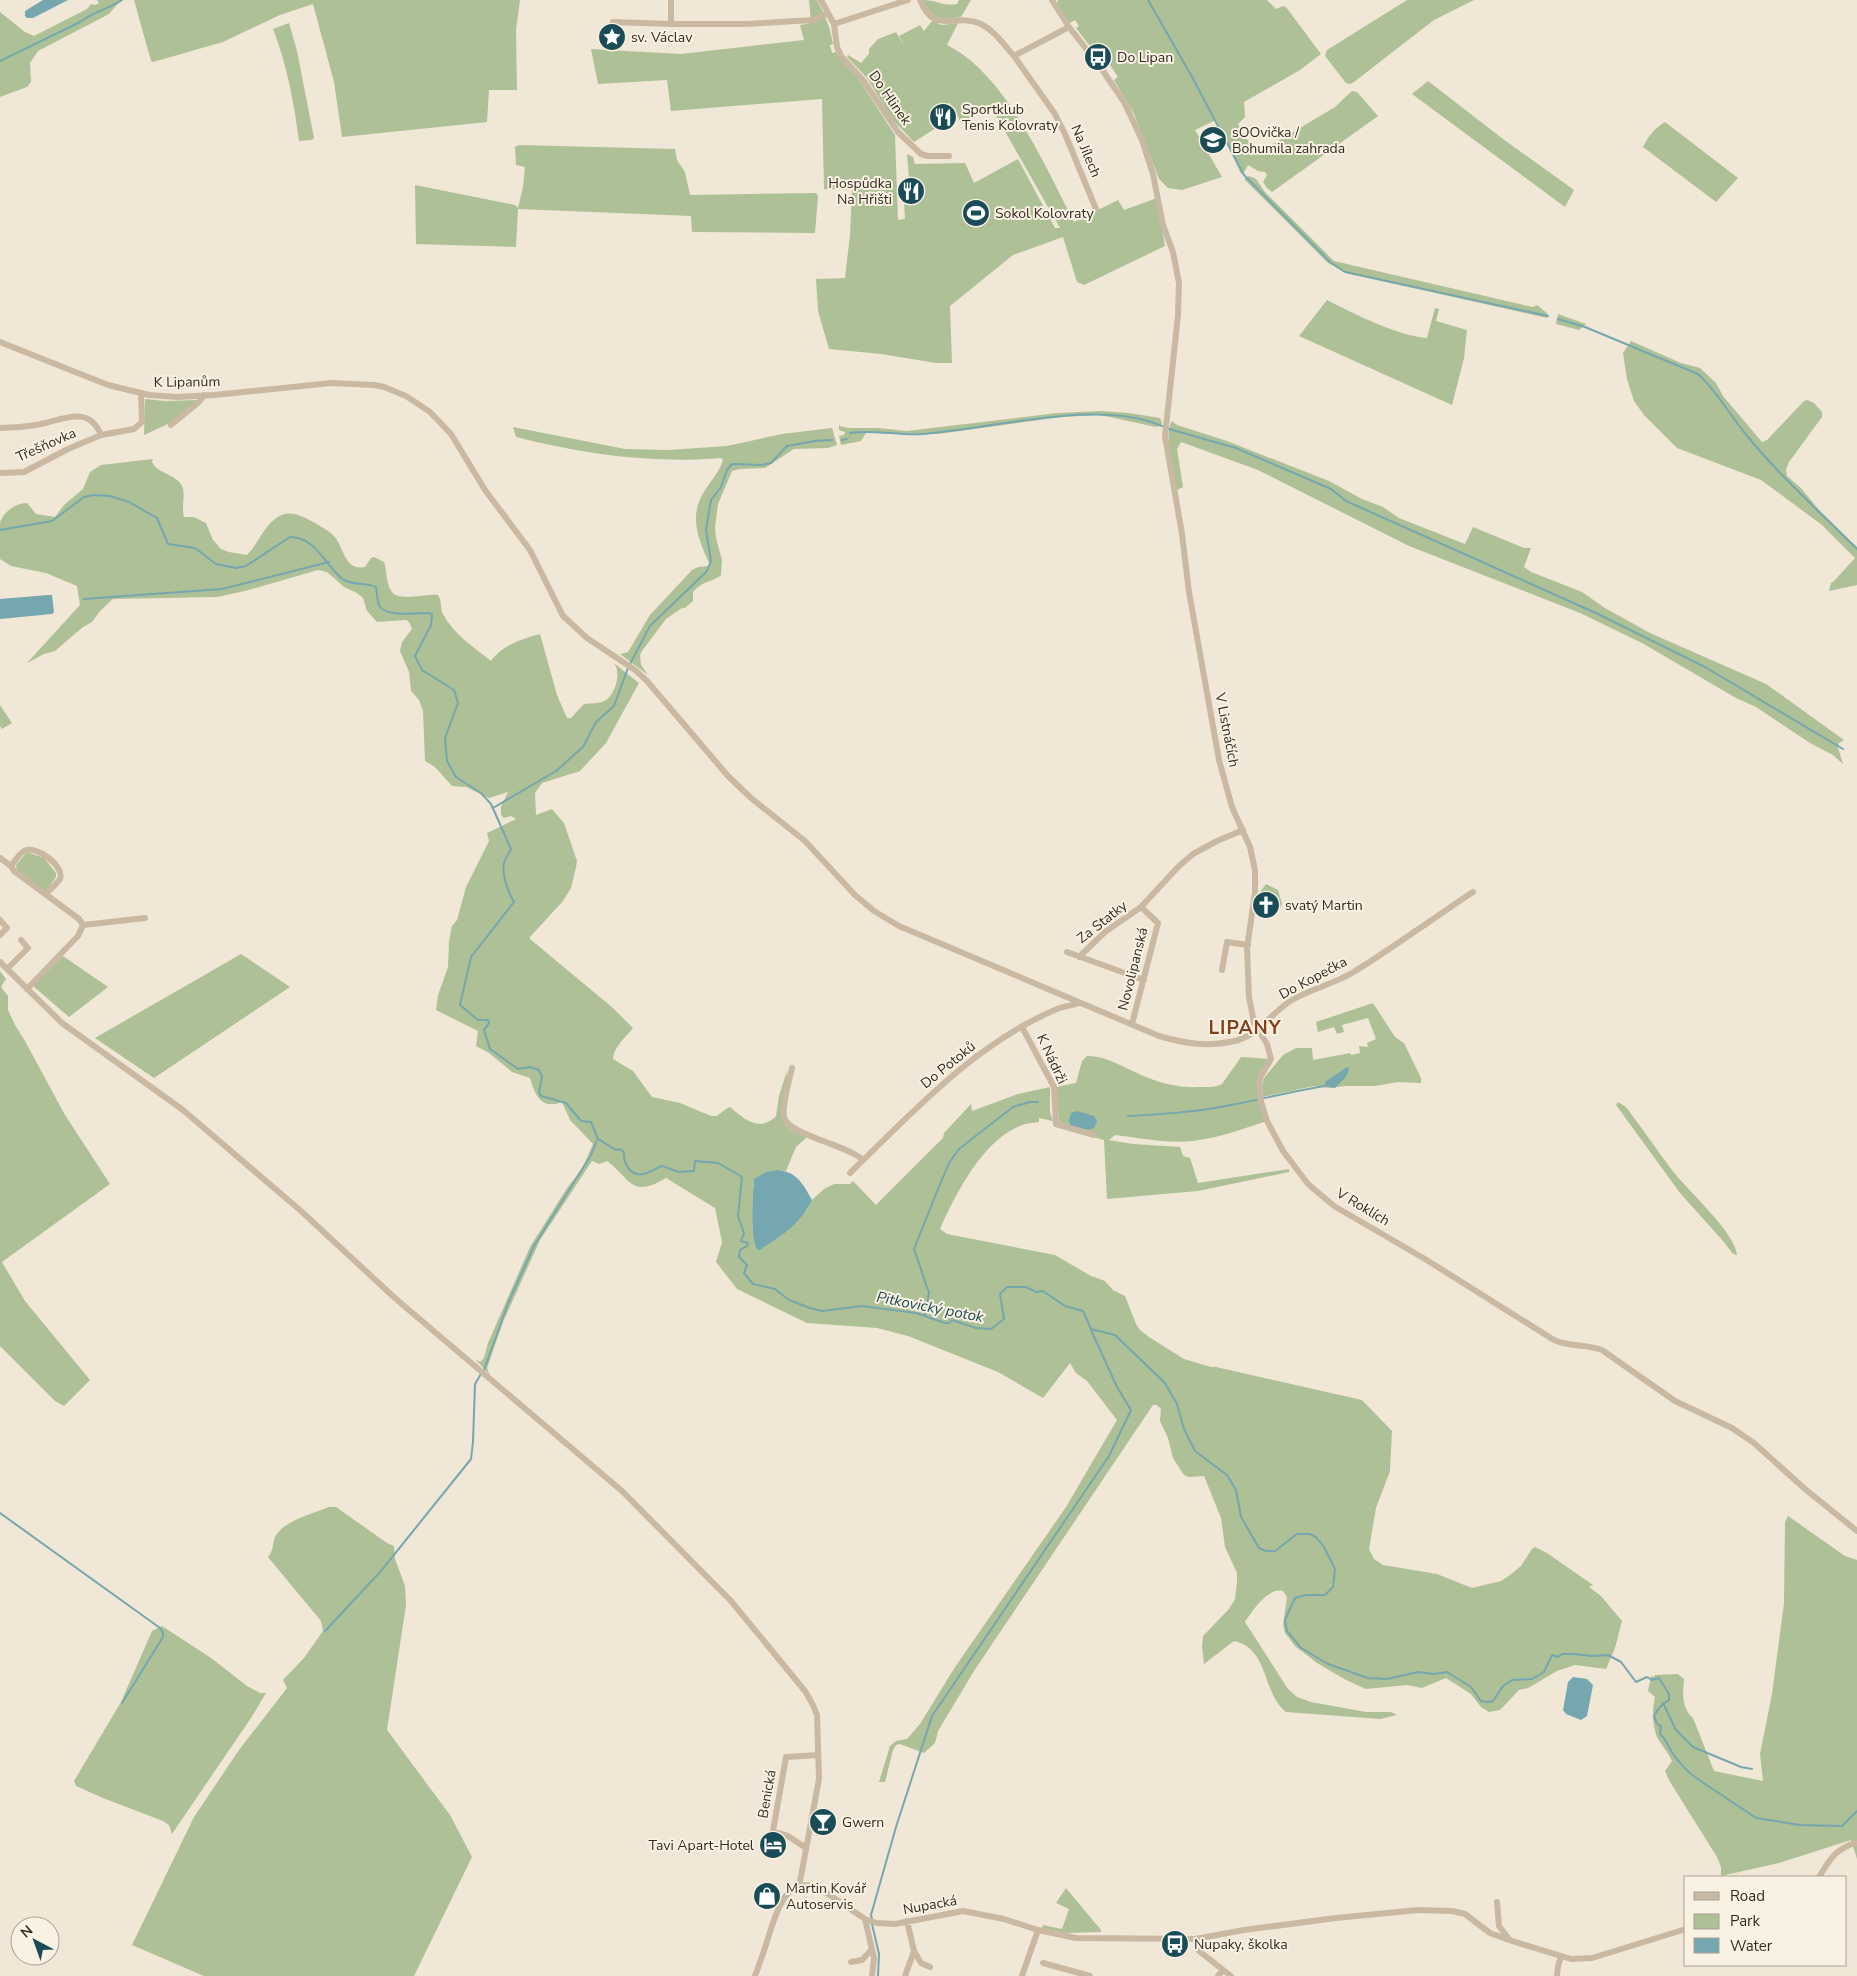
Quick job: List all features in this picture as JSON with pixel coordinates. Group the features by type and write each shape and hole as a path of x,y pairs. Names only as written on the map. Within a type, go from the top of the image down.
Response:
{"street":[{"path":"670,0 672,24"},
{"name":"Do Hlinek","path":"821,0 834,24 837,47 841,56 863,80 898,132 921,154 928,156 950,156"},
{"path":"834,24 908,0"},
{"name":"Na Jílech","path":"920,0 924,10 931,19 942,22 972,21 990,29 1014,56 1055,114 1096,209"},
{"path":"1014,56 1069,27 1052,0"},
{"path":"613,22 747,24 801,22 814,20 828,13"},
{"name":"V Listnáčích","path":"1069,27 1091,54 1124,102 1142,140 1153,174 1163,225 1173,252 1178,283 1178,314 1164,431 1218,760 1232,807 1250,847 1255,870 1255,893 1248,945 1249,997 1257,1030"},
{"name":"K Lipanům","path":"0,342 108,385 141,394 177,397 331,383 375,385 406,396 430,412 451,434 485,490 530,550 563,616 587,638 635,670"},
{"name":"Třešňovka","path":"0,473 24,472 68,449 102,435 134,429 142,422 141,394"},
{"path":"171,425 199,402 204,395"},
{"name":"Třešňovka","path":"0,428 38,425 78,416 87,418 97,426 102,435"},
{"name":"Do Kopečka","path":"635,670 663,699 728,776 751,798 805,842 855,895 874,911 899,926 1158,1036 1184,1043 1200,1045 1231,1042 1245,1038 1292,1000 1350,974 1473,892"},
{"name":"Novolipanská","path":"1132,1024 1158,923 1141,908 1178,867 1193,854 1243,830"},
{"path":"11,866 23,851 27,849 46,856 60,873 60,879 46,894"},
{"path":"0,858 11,866 14,871 79,919 83,925"},
{"name":"Za Statky","path":"1079,957 1105,932 1141,908"},
{"path":"83,925 144,918"},
{"path":"0,920 7,928 0,935"},
{"path":"27,989 78,936 83,925"},
{"path":"6,969 28,948 20,940"},
{"path":"1222,970 1227,942 1248,945"},
{"name":"Za Statky","path":"1067,952 1144,980"},
{"path":"0,962 62,1023 165,1096 203,1127 301,1211 396,1299 622,1491 731,1601 805,1691 817,1715 819,1779 799,1887 787,1894 779,1906 755,1976"},
{"name":"Do Potoků","path":"850,1173 903,1120 959,1070 1022,1027 1059,1008 1079,1002"},
{"name":"K Nádrži","path":"1022,1027 1054,1087 1056,1124 1094,1135"},
{"name":"V Roklích","path":"1257,1030 1267,1044 1271,1059 1259,1083 1260,1100 1267,1121 1283,1150 1316,1192 1334,1206 1434,1264 1554,1340 1564,1344 1588,1346 1602,1350 1675,1401 1732,1428 1762,1448 1799,1484 1857,1531"},
{"path":"792,1068 787,1089 784,1116 786,1121 798,1131 855,1153 864,1160"},
{"name":"Benická","path":"806,1848 788,1836 773,1831 786,1757 818,1755"},
{"path":"1819,1876 1834,1854 1854,1843"},
{"name":"Nupacká","path":"799,1887 812,1885 818,1887 867,1920 877,1923 895,1924 963,1911 1004,1919 1038,1930 1076,1938 1196,1939 1244,1930 1418,1910 1460,1912 1490,1933 1576,1959 1592,1958 1684,1930"},
{"path":"1497,1902 1499,1926 1506,1936 1512,1940"},
{"path":"867,1920 874,1958 872,1976"},
{"path":"907,1921 914,1951 920,1964 930,1967"},
{"path":"1022,1976 1038,1930"},
{"path":"1196,1939 1199,1951 1231,1976"},
{"path":"851,1962 862,1960 872,1950"},
{"path":"905,1976 914,1951"},
{"path":"1557,1976 1561,1956"},
{"path":"1042,1963 1090,1976"},
{"path":"1218,1976 1223,1970"}],"green space":[{"path":"97,0 121,0 109,14 38,51 30,63 31,82 27,87 0,97 0,12 25,32 34,36 87,9 91,4 99,3"},
{"path":"134,0 520,0 516,30 517,90 489,90 487,122 342,137 334,82 313,4 280,15 223,42 153,62 151,61"},
{"path":"809,0 817,0 825,16 833,44 830,45 832,53 836,52 846,66 852,69 895,135 898,220 905,219 903,188 904,183 909,179 907,154 913,157 915,164 965,163 974,183 1018,159 1055,228 1060,228 990,105 962,124 949,102 948,105 932,114 939,126 914,142 892,119 867,78 847,57 848,55 861,63 869,54 869,49 878,39 896,32 906,49 899,36 920,25 924,31 932,21 942,25 958,23 947,45 968,58 1005,99 1036,149 1074,222 1118,200 1124,210 1157,198 1165,246 1084,285 1077,282 1063,237 1013,255 950,306 952,363 936,363 881,354 829,349 818,311 816,279 845,278 850,235 852,190 824,189 822,99 671,111 667,80 598,84 591,49 681,54 804,40 800,25 811,23"},
{"path":"923,0 952,5 957,4 959,0 971,0 961,17 942,18 930,12"},
{"path":"1058,0 1267,0 1276,9 1283,6 1286,7 1321,54 1300,70 1244,102 1245,117 1238,124 1256,154 1335,107 1352,91 1357,92 1378,116 1272,192 1263,182 1267,175 1265,172 1258,171 1248,165 1241,174 1216,120 1195,130 1222,177 1182,190 1168,188 1159,179 1134,114 1114,80 1118,77 1110,65 1106,67 1076,28 1079,26 1075,20 1070,23 1057,5"},
{"path":"1407,0 1474,0 1434,20 1354,82 1346,83 1325,56 1327,50"},
{"path":"289,23 297,51 314,138 312,140 299,141 289,84 273,29"},
{"path":"1428,81 1503,139 1574,190 1565,207 1412,94"},
{"path":"1665,122 1738,178 1716,202 1643,147 1652,133"},
{"path":"519,145 675,149 677,160 685,172 690,195 816,193 818,196 815,233 692,232 691,216 518,209 516,247 416,244 415,185 515,205 518,208 525,167 516,165 515,147"},
{"path":"1249,176 1256,179 1265,192 1334,261 1533,307 1537,305 1548,314 1547,318 1346,273 1328,263 1244,179"},
{"path":"1327,300 1376,324 1415,336 1427,338 1435,308 1439,309 1436,321 1467,330 1464,358 1452,405 1299,336"},
{"path":"1558,314 1586,324 1579,330 1556,324"},
{"path":"1631,341 1681,363 1700,368 1716,383 1723,396 1762,442 1767,440 1804,401 1807,400 1814,403 1822,412 1822,417 1789,462 1786,470 1787,476 1801,488 1819,510 1857,547 1857,585 1829,591 1831,583 1855,558 1822,525 1761,480 1677,448 1644,415 1634,401 1627,379 1623,353"},
{"path":"145,399 165,401 197,400 170,423 144,435"},
{"path":"1101,411 1160,418 1162,423 1156,427 1100,415 1061,417 938,434 866,433 861,441 841,445 839,436 844,435 845,432 839,430 839,423 840,426 848,428 878,428 907,431 1057,413"},
{"path":"1172,421 1177,425 1227,441 1329,481 1362,499 1383,507 1399,518 1465,544 1473,527 1524,548 1531,548 1524,567 1531,572 1582,592 1605,608 1650,633 1766,684 1844,740 1839,743 1838,748 1843,764 1833,755 1810,743 1756,707 1736,698 1642,643 1580,613 1409,546 1258,470 1181,442 1177,449 1183,487 1177,490 1169,444"},
{"path":"513,427 625,449 668,450 727,446 782,434 832,428 837,445 828,448 794,449 765,468 732,471 718,504 715,527 722,560 721,575 697,588 693,592 693,601 666,619 642,651 640,655 641,665 648,675 620,654 628,652 650,615 692,570 698,567 709,566 696,527 697,509 705,490 723,460 721,458 670,460 592,453 516,437"},
{"path":"153,459 152,462 158,469 176,479 182,486 184,493 184,517 194,517 206,523 213,540 221,549 247,555 275,519 280,515 296,514 331,533 337,539 345,556 352,565 365,567 371,558 374,557 384,562 389,585 392,592 396,595 407,597 438,595 443,614 453,628 491,661 507,647 540,634 557,695 567,718 571,718 584,704 602,702 608,698 616,684 617,672 614,663 639,683 606,743 580,771 542,783 535,793 536,815 552,809 564,823 577,861 571,888 563,901 530,939 613,1008 633,1028 617,1047 613,1059 633,1071 652,1097 680,1103 711,1116 717,1116 730,1107 746,1120 758,1124 764,1123 776,1116 779,1096 787,1071 785,1125 791,1130 807,1137 796,1147 786,1171 778,1170 754,1179 752,1206 753,1237 758,1251 778,1238 797,1222 807,1210 812,1200 824,1189 834,1184 850,1184 853,1181 876,1205 943,1138 944,1133 971,1104 972,1111 1018,1094 1050,1087 1050,1112 1053,1121 1039,1118 1039,1122 1022,1125 994,1143 982,1156 962,1185 940,1229 947,1234 1055,1255 1091,1276 1105,1281 1113,1290 1125,1296 1140,1330 1184,1359 1211,1367 1362,1400 1392,1431 1390,1471 1376,1508 1369,1549 1374,1559 1383,1565 1437,1574 1472,1588 1501,1581 1521,1566 1535,1547 1547,1553 1593,1585 1589,1587 1601,1596 1622,1621 1615,1648 1606,1669 1575,1665 1557,1671 1528,1688 1519,1690 1500,1710 1489,1712 1481,1707 1471,1694 1446,1678 1422,1688 1407,1685 1366,1689 1317,1663 1295,1646 1285,1633 1283,1625 1287,1597 1283,1591 1277,1591 1266,1596 1245,1622 1288,1689 1297,1697 1311,1702 1366,1712 1391,1712 1397,1715 1380,1719 1286,1712 1278,1704 1254,1652 1245,1645 1234,1641 1204,1664 1203,1636 1229,1609 1235,1599 1237,1573 1225,1547 1221,1518 1204,1476 1189,1477 1184,1475 1173,1458 1168,1438 1160,1421 1161,1409 1157,1405 1153,1405 974,1671 938,1731 935,1743 924,1753 900,1744 896,1745 885,1782 879,1782 890,1746 896,1741 907,1739 920,1724 955,1667 1066,1507 1117,1420 1087,1381 1076,1373 1070,1363 1043,1398 998,1372 908,1336 877,1328 807,1323 737,1289 716,1262 722,1242 715,1208 666,1178 645,1187 638,1187 627,1180 607,1161 599,1164 592,1161 540,1240 503,1322 487,1368 490,1375 475,1359 480,1362 484,1358 488,1343 530,1247 567,1188 582,1169 593,1144 570,1120 562,1102 549,1104 544,1102 534,1090 530,1078 512,1072 489,1053 476,1046 478,1031 436,1010 438,995 448,967 449,941 452,926 457,920 466,887 489,841 487,833 516,819 511,816 504,818 501,815 501,807 508,792 489,798 466,787 452,786 435,767 425,761 423,711 419,700 411,691 409,672 400,651 402,642 412,629 409,622 406,620 377,622 367,611 363,598 344,587 327,572 318,570 217,597 113,599 100,611 92,622 83,627 55,651 44,654 27,663 80,605 77,586 46,573 11,566 0,559 0,523 4,515 11,509 27,503 36,514 55,517 64,505 83,489 90,472 101,465"},
{"path":"0,705 12,723 2,729 0,726"},
{"path":"27,852 44,858 56,873 56,877 47,890 43,890 17,871 16,865"},
{"path":"1266,884 1278,890 1282,904 1277,912 1271,916 1264,916 1256,911 1260,892"},
{"path":"241,954 290,987 154,1078 95,1038"},
{"path":"63,956 108,987 69,1017 33,986"},
{"path":"0,971 6,979 1,987 8,996 8,1010 15,1025 65,1115 110,1184 2,1262 25,1301 90,1380 64,1406 55,1401 0,1346"},
{"path":"1373,1003 1395,1037 1404,1043 1421,1078 1421,1083 1398,1082 1375,1086 1330,1088 1314,1086 1263,1097 1262,1085 1264,1078 1283,1055 1296,1048 1312,1048 1313,1060 1360,1053 1359,1046 1368,1047 1367,1043 1376,1039 1368,1018 1342,1025 1344,1032 1337,1034 1334,1027 1318,1032 1316,1022"},
{"path":"1087,1056 1109,1060 1159,1082 1192,1087 1214,1087 1222,1084 1241,1057 1271,1059 1259,1083 1267,1121 1202,1140 1164,1141 1115,1135 1109,1140 1133,1144 1180,1147 1183,1156 1190,1158 1198,1183 1289,1169 1289,1172 1198,1191 1107,1199 1104,1140 1064,1129 1059,1121 1056,1087 1076,1083 1082,1061"},
{"path":"1618,1102 1626,1107 1672,1170 1720,1223 1734,1246 1737,1255 1733,1254 1680,1193 1616,1105"},
{"path":"329,1507 336,1507 394,1546 395,1559 405,1586 406,1605 387,1730 450,1815 472,1857 414,1976 204,1976 132,1945 194,1817 239,1750 287,1688 283,1680 304,1658 323,1631 321,1621 268,1557 276,1535 286,1525"},
{"path":"1788,1516 1845,1556 1857,1560 1857,1859 1851,1840 1779,1863 1721,1876 1721,1867 1717,1857 1665,1771 1672,1761 1657,1737 1653,1717 1655,1697 1648,1691 1651,1676 1678,1674 1684,1679 1683,1695 1686,1709 1693,1718 1714,1771 1763,1781 1760,1754 1772,1694 1784,1603 1785,1522"},
{"path":"162,1626 211,1658 247,1686 260,1693 266,1693 172,1834 169,1825 163,1821 76,1786 74,1781 121,1702 152,1631"},
{"path":"1066,1888 1101,1932 1066,1933 1042,1928 1043,1925 1062,1929 1069,1909 1056,1903"}],"water":[{"path":"43,0 68,0 33,18 25,16 25,11"},
{"path":"52,595 54,612 52,614 0,619 0,599"},
{"path":"1347,1067 1349,1068 1347,1074 1335,1088 1325,1086 1325,1082"},
{"path":"1077,1111 1094,1116 1097,1121 1094,1128 1088,1130 1071,1126 1069,1121 1071,1113"},
{"path":"778,1170 795,1176 812,1200 796,1223 758,1251 753,1237 752,1206 754,1179 766,1172"},
{"path":"1573,1677 1587,1679 1593,1685 1587,1716 1581,1720 1566,1714 1563,1710 1568,1682"}],"waterway":[{"path":"0,61 122,0"},
{"path":"1148,0 1191,75 1244,175 1330,262 1345,272 1548,316"},
{"path":"1558,319 1585,327 1698,374 1712,388 1761,452 1857,549"},
{"path":"850,433 923,434 1077,415 1108,415 1136,418 1162,426"},
{"path":"1169,429 1236,448 1331,489 1346,501 1598,614 1705,667 1843,749"},
{"path":"842,440 847,439"},
{"path":"630,664 650,626 707,571 711,561 706,530 711,500 721,487 727,470 732,464 761,465 771,463 787,446 832,440"},
{"name":"Pitkovický potok","path":"0,530 52,521 84,497 93,495 110,496 129,502 157,518 168,544 195,548 216,564 236,568 246,566 290,537 299,538 313,546 341,578 354,583 376,587 379,605 384,610 396,613 432,614 431,625 415,656 422,670 454,690 458,703 445,738 447,761 456,777 481,793 491,804 511,849 505,860 503,870 507,887 514,902 471,957 460,1005 478,1020 488,1020 489,1023 484,1030 490,1049 518,1069 530,1067 539,1070 542,1077 539,1092 541,1096 566,1103 581,1121 591,1122 598,1139 616,1150 620,1149 624,1152 626,1164 634,1173 645,1173 662,1166 679,1172 694,1171 695,1161 718,1163 742,1177 738,1216 744,1233 741,1241 748,1243 747,1246 740,1250 739,1257 747,1265 744,1273 753,1284 775,1289 789,1300 822,1311 862,1306 916,1313 945,1323 949,1323 952,1320 976,1328 991,1329 1004,1319 1000,1294 1007,1287 1026,1287 1036,1292 1043,1291 1065,1306 1083,1311 1091,1329 1115,1335 1165,1383 1177,1404 1184,1429 1195,1451 1227,1475 1236,1490 1241,1517 1259,1548 1266,1551 1275,1551 1297,1534 1310,1534 1316,1537 1324,1547 1335,1569 1333,1587 1325,1595 1306,1595 1295,1598 1285,1620 1287,1631 1301,1648 1328,1664 1368,1678 1387,1679 1418,1672 1434,1674 1447,1672 1471,1687 1481,1701 1487,1702 1493,1701 1503,1686 1512,1680 1532,1679 1544,1672 1552,1655 1558,1657 1562,1654 1608,1655 1621,1662 1636,1682 1647,1677 1652,1680 1659,1678 1669,1694 1669,1700 1660,1707 1654,1717 1658,1725 1661,1726 1660,1734 1673,1754 1695,1777 1756,1818 1800,1825 1842,1826 1857,1811"},
{"path":"84,599 222,589 329,562"},
{"path":"493,808 556,771 583,747 596,722 614,706 628,668"},
{"path":"1128,1116 1205,1109 1325,1086"},
{"path":"925,1315 929,1293 914,1249 949,1163 959,1149 1013,1107 1030,1102 1038,1102"},
{"path":"484,1370 509,1301 534,1246 591,1155 597,1140"},
{"path":"872,1919 871,1915 896,1827 932,1716 1109,1456 1131,1410 1117,1387 1091,1330"},
{"path":"325,1631 381,1571 471,1459 475,1384 481,1374"},
{"path":"0,1513 160,1628 163,1637 122,1703"},
{"path":"1663,1703 1676,1730 1693,1747 1741,1767 1752,1769"},
{"path":"872,1924 879,1954 878,1976"}],"place":[{"name":"sv. Václav","path":"612,37"},
{"name":"Do Lipan","path":"1098,57"},
{"name":"Sportklub Tenis Kolovraty","path":"943,117"},
{"name":"sOOvička / Bohumila zahrada","path":"1213,140"},
{"name":"Hospůdka Na Hřišti","path":"911,191"},
{"name":"Sokol Kolovraty","path":"976,213"},
{"name":"svatý Martin","path":"1266,905"},
{"name":"Gwern","path":"823,1822"},
{"name":"Tavi Apart-Hotel","path":"773,1845"},
{"name":"Martin Kovář Autoservis","path":"767,1896"},
{"name":"Nupaky, školka","path":"1175,1944"}],"district":[{"name":"LIPANY","path":"1245,1028"}]}
